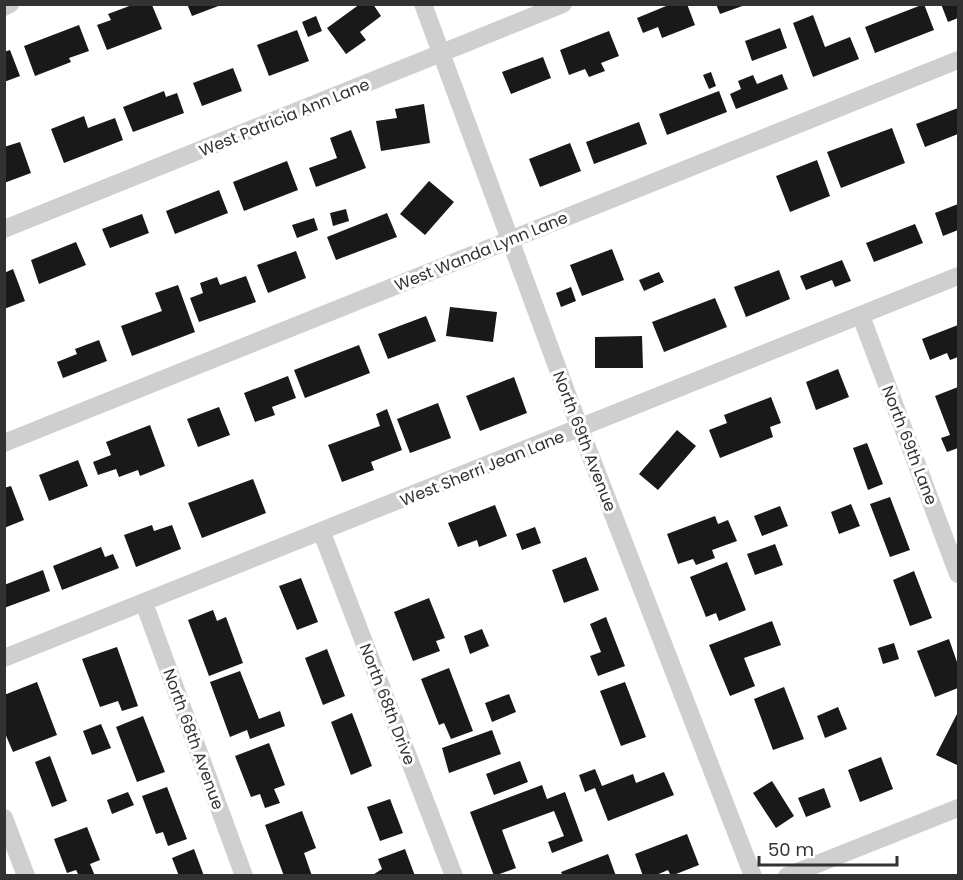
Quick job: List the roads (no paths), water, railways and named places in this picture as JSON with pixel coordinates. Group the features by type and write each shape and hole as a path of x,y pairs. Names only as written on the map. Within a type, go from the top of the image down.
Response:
{"street":[{"path":"4,7 10,4"},
{"name":"North 69th Avenue","path":"423,4 579,429 753,876"},
{"name":"West Patricia Ann Lane","path":"4,229 563,4"},
{"name":"West Wanda Lynn Lane","path":"4,443 958,60"},
{"name":"West Sherri Jean Lane","path":"4,658 958,276"},
{"name":"North 69th Lane","path":"861,316 958,574"},
{"name":"North 68th Drive","path":"322,532 454,876"},
{"name":"North 68th Avenue","path":"144,603 244,876"},
{"path":"787,876 958,808"},
{"path":"4,818 26,876"}]}
